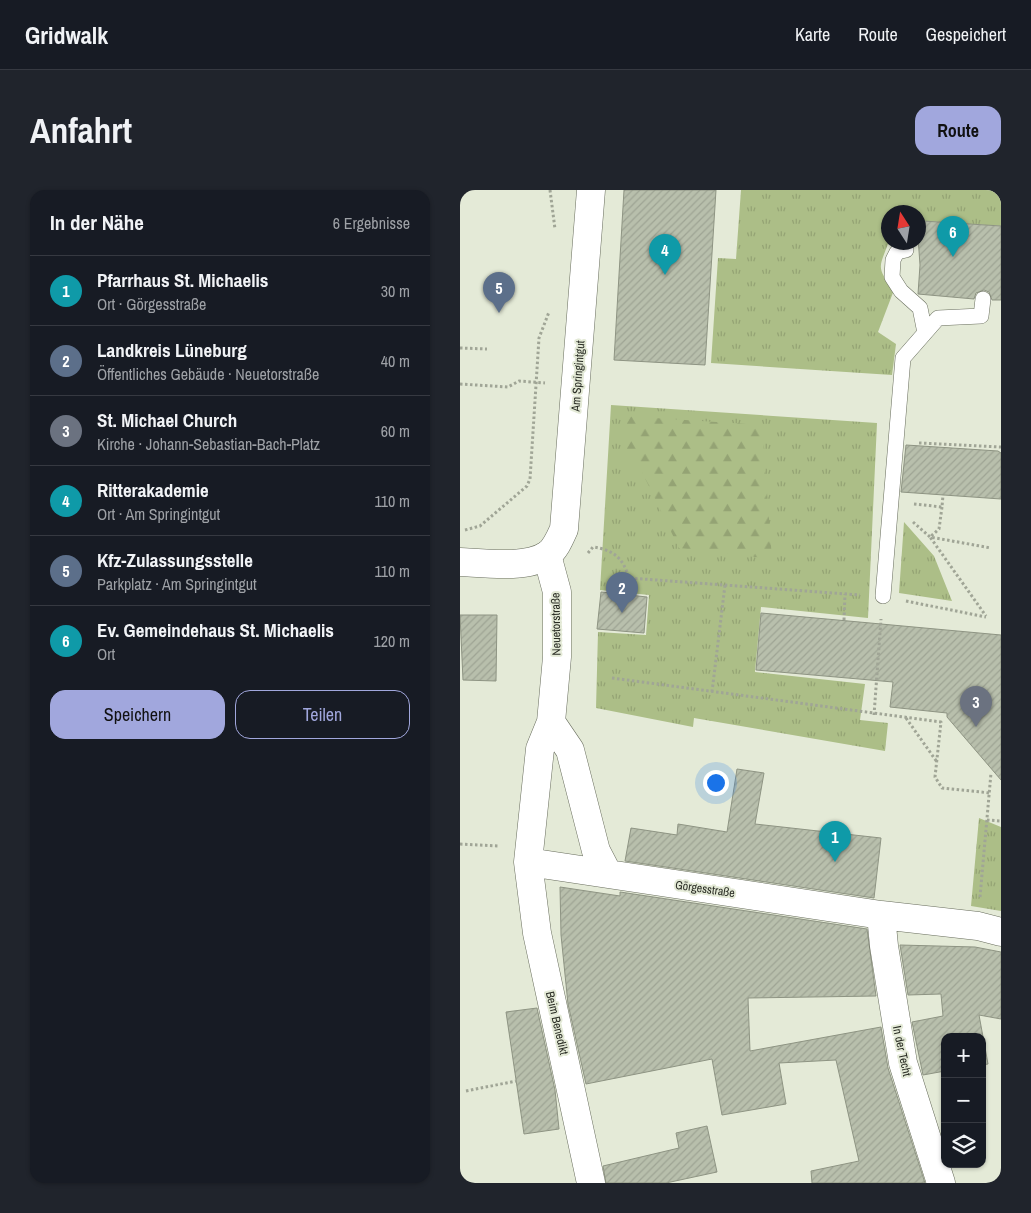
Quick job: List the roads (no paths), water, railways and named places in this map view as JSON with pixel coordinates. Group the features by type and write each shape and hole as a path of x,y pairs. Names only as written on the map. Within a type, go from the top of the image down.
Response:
{"street":[{"name":"Am Springintgut","path":"547,556 557,544 564,529 568,509 591,190"},
{"path":"460,562 519,563 547,556"},
{"name":"Neuetorstraße","path":"528,862 540,749 551,722 557,657 557,592 547,556"},
{"path":"551,722 570,750 596,851 608,874"},
{"name":"Görgesstraße","path":"528,862 881,915 978,926 1001,932"},
{"name":"Beim Benedikt","path":"528,862 537,933 592,1183"},
{"name":"In der Techt","path":"881,915 884,946 903,1063 941,1183"}],"lane":[{"path":"906,250 896,252 893,260 892,277 901,292 920,308 925,333"},
{"path":"883,596 897,502 903,358 938,318 981,316 983,299"}],"place":[{"name":"Ev. Gemeindehaus St. Michaelis","path":"953,257"},
{"name":"Ritterakademie","path":"665,275"},
{"name":"Kfz-Zulassungsstelle","path":"499,313"},
{"name":"Landkreis Lüneburg","path":"622,613"},
{"name":"St. Michael Church","path":"976,727"},
{"name":"Pfarrhaus St. Michaelis","path":"835,862"}]}
